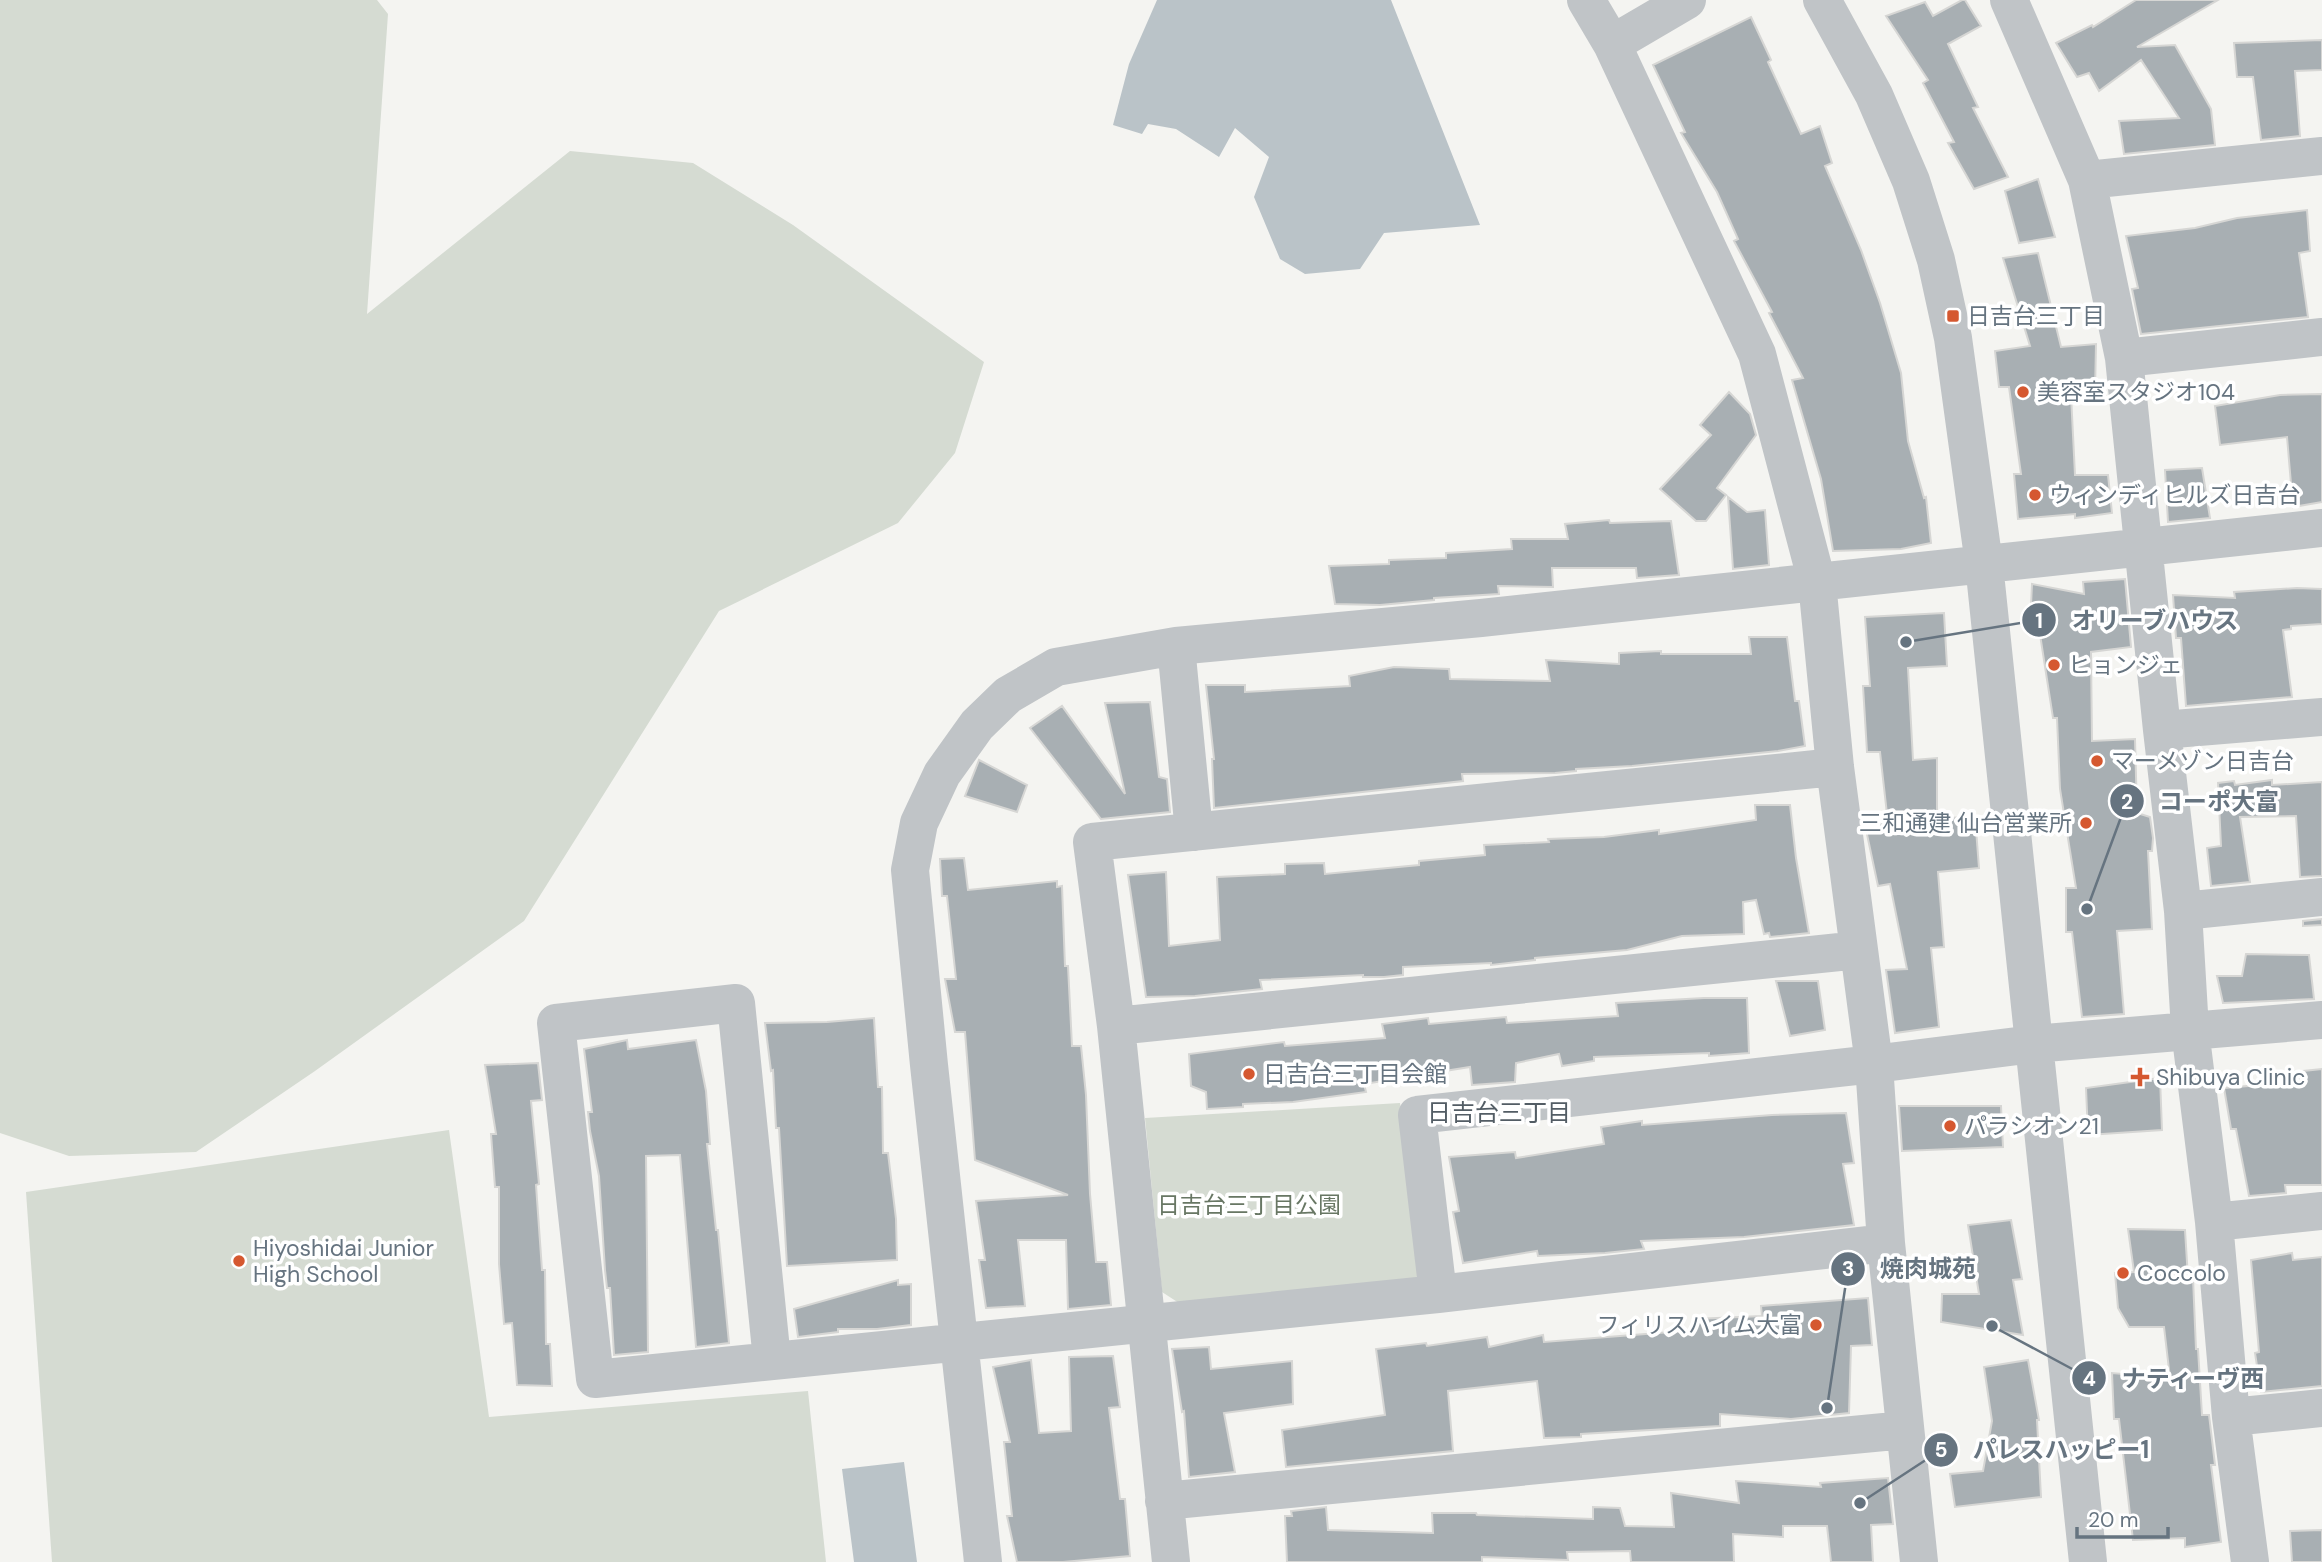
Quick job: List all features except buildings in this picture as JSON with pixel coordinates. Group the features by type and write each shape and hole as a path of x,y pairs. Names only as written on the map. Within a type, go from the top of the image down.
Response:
{"street":[{"path":"1586,0 1612,44 1758,354 1817,582 1835,768 1874,1064 1886,1243 1919,1562"},
{"path":"1612,44 1687,0"},
{"path":"1822,0 1874,95 1911,181 1936,260 1953,338 1984,564 2088,1562"},
{"path":"2023,5 2087,180 2124,358 2183,911 2190,1030 2214,1222 2231,1417 2250,1562"},
{"path":"2087,180 2322,156"},
{"path":"2124,358 2322,337"},
{"path":"984,1562 958,1341 910,870 919,823 942,774 977,724 1008,695 1056,667 1175,646 1467,619 2322,528"},
{"path":"1175,646 1194,832"},
{"path":"2162,730 2322,717"},
{"path":"1171,1562 1116,1026 1092,842 1835,768"},
{"path":"2183,911 2322,897"},
{"path":"1116,1026 1859,950"},
{"path":"772,1360 736,1003 556,1023 595,1379 1438,1294 1886,1243"},
{"path":"1438,1294 1417,1115 2033,1044 2322,1020"},
{"path":"2214,1222 2322,1211"},
{"path":"2231,1417 2322,1408"},
{"path":"1164,1502 1905,1430"}],"green space":[{"path":"0,0 377,0 388,14 367,314 570,151 693,163 793,225 984,362 955,453 898,523 719,611 524,921 315,1071 196,1152 69,1156 0,1133"},
{"name":"日吉台三丁目公園","path":"1400,1103 1425,1266 1412,1283 1182,1305 1162,1292 1145,1118"},
{"name":"Hiyoshidai Junior High School","path":"449,1130 489,1417 808,1391 826,1562 52,1562 26,1192"}],"shaded area":[{"path":"1157,0 1391,0 1480,225 1384,233 1360,269 1305,274 1280,259 1254,197 1269,157 1235,128 1219,157 1176,129 1148,124 1142,134 1113,125 1129,64"},
{"path":"904,1462 917,1562 854,1562 842,1469"}],"place":[{"name":"日吉台三丁目","path":"1953,316"},
{"name":"美容室スタジオ104","path":"2023,392"},
{"name":"ウィンディヒルズ日吉台","path":"2035,495"},
{"name":"オリーブハウス","path":"1906,642"},
{"name":"ヒョンジェ","path":"2054,665"},
{"name":"マーメゾン日吉台","path":"2097,761"},
{"name":"三和通建 仙台営業所","path":"2086,823"},
{"name":"コーポ大富","path":"2087,909"},
{"name":"日吉台三丁目会館","path":"1249,1074"},
{"name":"Shibuya Clinic","path":"2140,1077"},
{"name":"パラシオン21","path":"1950,1126"},
{"name":"Hiyoshidai Junior High School","path":"239,1261"},
{"name":"Coccolo","path":"2123,1273"},
{"name":"フィリスハイム大富","path":"1816,1325"},
{"name":"ナティーヴ西","path":"1992,1326"},
{"name":"焼肉城苑","path":"1827,1408"},
{"name":"パレスハッピー1","path":"1860,1503"}],"district":[{"name":"日吉台三丁目","path":"1499,1113"}]}
